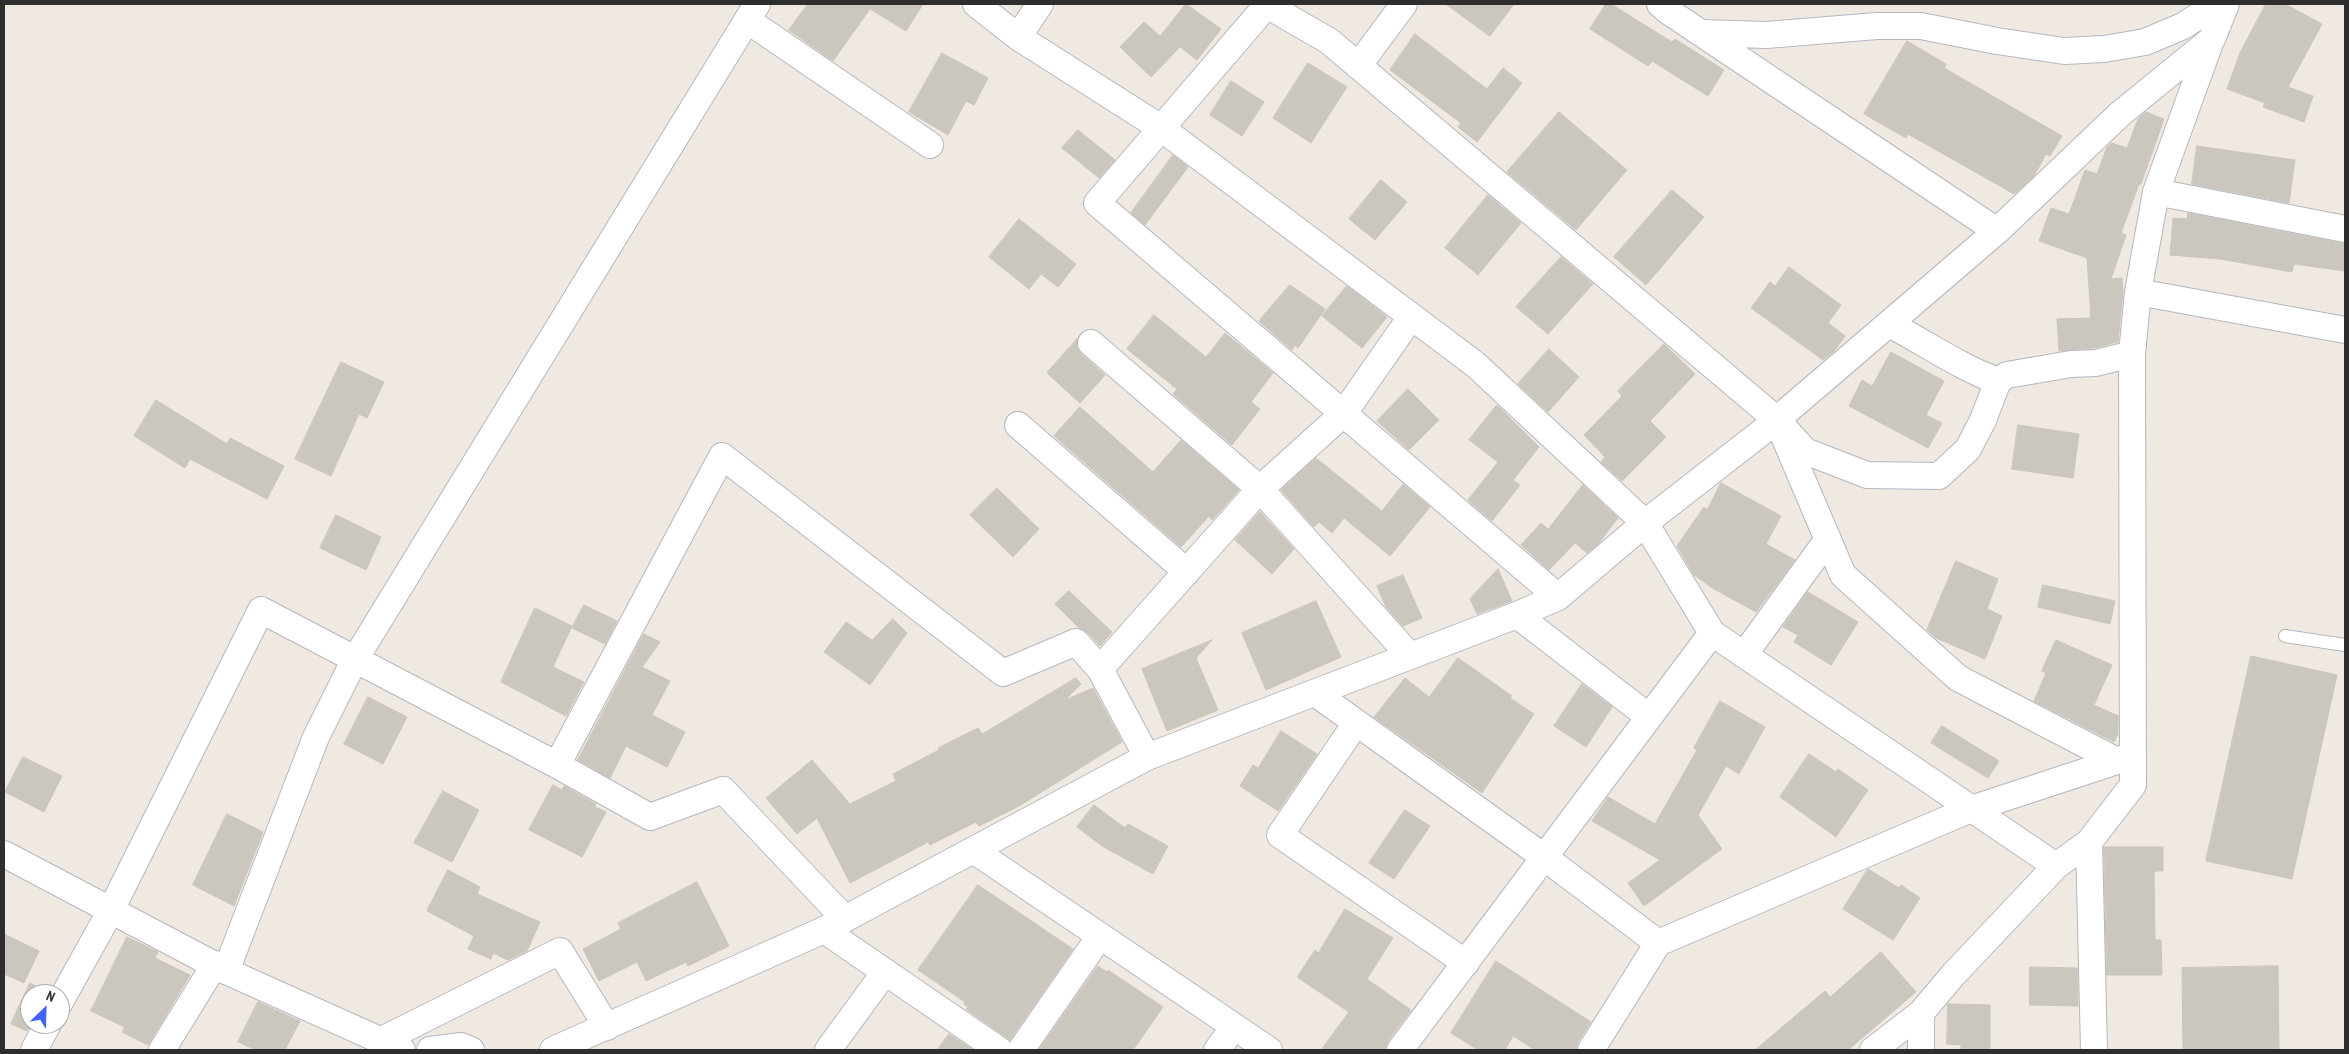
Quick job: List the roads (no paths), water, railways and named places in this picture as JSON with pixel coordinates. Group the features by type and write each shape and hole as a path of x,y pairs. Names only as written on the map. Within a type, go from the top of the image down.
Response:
{"street":[{"path":"976,4 1018,37 1161,128 1476,365 1645,523 1712,633 2056,866"},
{"path":"1018,37 1040,4"},
{"path":"1358,66 1404,4"},
{"path":"1660,4 1997,231"},
{"path":"1701,33 1766,35 1877,26 1921,26 1997,41 2064,51 2104,49 2146,42 2183,26 2217,4"},
{"path":"1873,1050 1921,1013 1953,975 2056,866 2089,842 2133,785 2125,758 2132,354 2138,292 2156,192 2226,4"},
{"path":"1558,597 1097,203 1266,5 1329,41 1777,420 1805,451 1867,475 1938,476 1968,449 1984,420 1998,381 2007,375 2024,371 2096,363 2132,354"},
{"path":"162,1050 221,968 316,738 354,661 752,12 930,145"},
{"path":"553,1050 834,925 1147,757 1517,615 1558,597 1645,523 1777,420 1997,231 2120,114 2212,39"},
{"path":"2156,192 2345,229"},
{"path":"2138,292 2345,330"},
{"path":"1100,669 1260,489 1344,413 1411,317"},
{"path":"1889,324 1922,342 1954,363 1998,381"},
{"path":"1091,343 1260,489 1410,656"},
{"path":"1777,420 1843,575 1958,678 2125,758"},
{"path":"1018,425 1187,572"},
{"path":"557,765 722,456 1003,673 1076,642 1100,669 1147,757"},
{"path":"1744,655 1828,539"},
{"path":"70,984 111,910 261,610 354,661 557,765 650,816 723,790 834,925 885,972 999,1050"},
{"path":"1517,615 1649,717"},
{"path":"1400,1050 1712,633"},
{"path":"1315,693 1544,857 1658,943"},
{"path":"1356,722 1280,835 1466,963"},
{"path":"1591,1050 1658,943 1971,809 2125,758"},
{"path":"2089,842 2094,1050"},
{"path":"973,850 1269,1050"},
{"path":"4,854 221,968 391,1046 560,951 607,1027"},
{"path":"1021,1050 1100,936"},
{"path":"828,1050 885,972"},
{"path":"1921,1013 1921,1050"},
{"path":"1217,1050 1234,1027"},
{"path":"34,1050 43,1034"},
{"path":"430,1050 461,1046 471,1050"}],"lane":[{"path":"2285,636 2345,645"}]}
